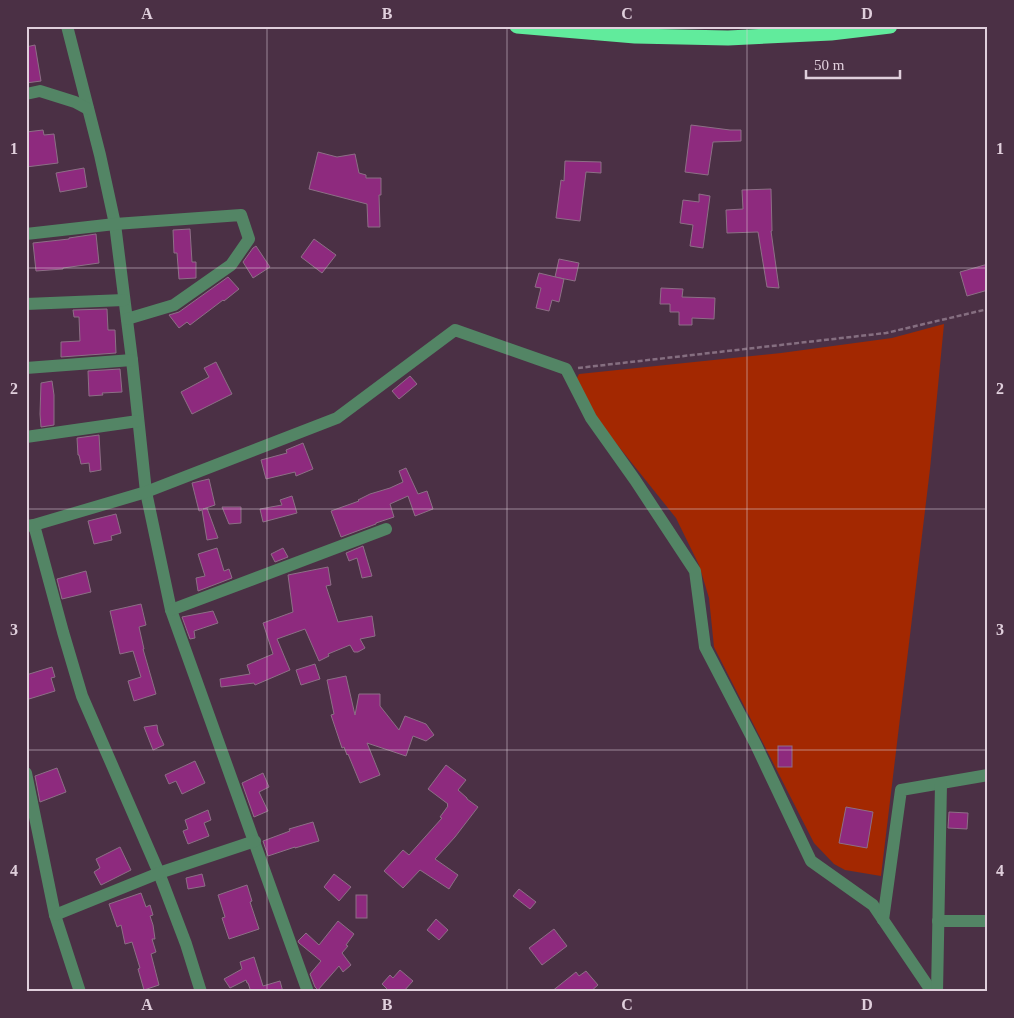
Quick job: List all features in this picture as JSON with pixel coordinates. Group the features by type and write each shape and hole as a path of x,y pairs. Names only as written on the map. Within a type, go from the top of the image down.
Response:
{"highway":[{"path":"517,26 635,36 728,38 831,33 890,26"}],"street":[{"path":"67,27 115,224 146,492 171,610 308,992"},
{"path":"26,94 40,91 75,102 88,109"},
{"path":"26,234 115,224 241,215 249,238 231,265 174,305 127,319"},
{"path":"26,304 124,300"},
{"path":"201,992 186,944 159,873 82,696 30,525 146,492 337,418 455,330 566,369 591,418 635,480 695,571 705,647 756,745 811,861 872,905 932,992"},
{"path":"26,368 132,360"},
{"path":"26,436 138,421"},
{"path":"171,610 386,529"},
{"path":"26,773 55,915 80,992"},
{"path":"882,920 901,790 988,775"},
{"path":"937,992 941,784"},
{"path":"55,915 159,873 255,841"},
{"path":"938,921 988,921"}],"path":[{"path":"566,369 886,333 988,309"}],"shaded area":[{"path":"944,324 930,469 881,876 845,870 834,864 814,843 714,647 709,598 699,565 676,518 603,427 576,380 579,374 781,353 892,338"}],"building":[{"path":"35,45 41,81 26,83 26,47"},
{"path":"691,125 741,130 741,141 713,142 708,175 685,172"},
{"path":"43,130 44,135 54,134 58,163 26,167 26,132"},
{"path":"318,152 337,157 355,154 359,173 366,175 366,178 381,178 381,195 379,195 380,227 368,227 367,204 309,189"},
{"path":"565,161 601,162 601,173 586,172 580,221 556,218 561,180 564,181"},
{"path":"84,168 87,187 60,192 56,173"},
{"path":"771,189 771,231 779,288 767,287 758,232 727,233 726,210 743,209 742,190"},
{"path":"699,194 710,196 703,248 690,246 693,225 680,223 683,200 699,202"},
{"path":"190,229 192,262 196,262 196,278 179,279 177,253 174,253 173,230"},
{"path":"96,234 99,263 36,271 33,243"},
{"path":"314,239 336,255 322,273 301,257"},
{"path":"256,246 270,267 253,278 243,262"},
{"path":"559,259 579,263 575,281 555,277"},
{"path":"988,264 988,290 967,296 960,272"},
{"path":"539,273 564,279 559,302 552,300 549,311 536,308 541,288 535,287"},
{"path":"228,277 239,289 190,325 187,322 179,328 169,315 179,312"},
{"path":"661,288 683,289 682,297 715,298 714,319 692,318 692,325 679,325 679,312 670,312 670,304 660,304"},
{"path":"107,309 108,330 115,330 116,353 61,357 61,342 80,341 79,317 74,317 73,310"},
{"path":"216,362 232,394 192,414 181,392 209,377 204,368"},
{"path":"120,369 122,392 89,396 88,371"},
{"path":"410,376 417,384 399,399 392,391"},
{"path":"52,381 54,425 41,427 41,383"},
{"path":"99,435 101,470 90,472 89,463 81,464 78,455 77,438"},
{"path":"303,443 313,469 296,476 295,472 266,479 261,460 287,453 286,450"},
{"path":"406,468 418,494 427,491 433,509 415,516 408,496 390,504 394,517 341,537 331,511 403,482 399,471"},
{"path":"209,479 215,505 203,509 207,508 218,538 207,540 202,510 199,511 192,483"},
{"path":"292,496 297,513 263,522 260,509 282,505 280,500"},
{"path":"222,507 241,507 241,523 229,524"},
{"path":"116,514 121,533 111,536 112,540 94,544 88,521"},
{"path":"363,546 372,576 362,578 357,558 349,561 346,553"},
{"path":"217,548 224,571 229,569 232,578 198,591 196,578 205,576 198,554"},
{"path":"283,548 288,557 275,562 271,554"},
{"path":"328,567 331,585 326,586 338,622 372,616 375,636 360,639 365,648 354,652 350,645 328,654 329,656 319,661 305,629 277,639 290,670 255,685 254,683 221,687 220,679 250,674 247,665 273,654 263,623 293,612 288,575"},
{"path":"86,571 91,592 62,599 57,579"},
{"path":"141,604 146,625 139,627 143,649 156,694 134,701 128,681 141,677 133,651 120,654 110,611"},
{"path":"213,611 218,623 194,631 195,638 190,639 182,617"},
{"path":"315,664 320,679 301,685 296,670"},
{"path":"52,667 55,677 51,678 55,691 29,699 26,690 26,675"},
{"path":"346,676 355,715 359,694 380,694 380,706 399,730 405,716 426,724 434,735 426,741 413,736 406,756 367,743 380,775 360,783 348,754 344,747 342,748 331,715 334,714 327,680"},
{"path":"157,725 164,745 153,750 144,727"},
{"path":"778,746 792,746 792,767 778,767"},
{"path":"195,761 205,783 182,794 176,781 169,784 165,775"},
{"path":"446,765 466,780 458,790 478,807 435,859 458,875 449,889 420,870 403,888 384,871 403,850 409,855 442,818 440,817 448,804 428,789"},
{"path":"57,768 66,792 40,802 35,776"},
{"path":"263,773 269,787 259,792 268,811 254,817 242,783"},
{"path":"846,807 873,812 867,848 839,843"},
{"path":"208,810 211,820 204,823 209,836 188,844 183,831 188,829 185,820"},
{"path":"949,812 968,813 967,829 948,828"},
{"path":"313,822 319,841 268,856 263,841 290,831 289,829"},
{"path":"120,847 131,870 101,885 94,872 100,868 96,859"},
{"path":"202,874 205,886 188,889 186,878"},
{"path":"334,874 351,887 339,901 324,887"},
{"path":"247,885 252,901 250,902 259,929 229,939 222,918 225,917 218,895"},
{"path":"519,889 536,902 530,909 513,896"},
{"path":"141,893 146,907 150,905 153,915 150,916 155,939 152,939 156,952 151,954 159,985 144,990 132,942 125,944 121,925 117,927 109,904"},
{"path":"356,895 367,895 367,918 356,918"},
{"path":"436,919 448,930 439,940 427,930"},
{"path":"338,921 354,934 342,953 351,965 343,972 339,966 318,990 310,974 321,961 298,941 306,933 319,945"},
{"path":"554,929 567,946 542,965 529,948"},
{"path":"254,957 263,986 280,981 283,992 251,992 246,980 230,988 224,979 242,969 240,962"},
{"path":"400,970 413,981 403,992 390,992 382,984 390,975 393,978"},
{"path":"586,971 598,985 590,992 551,992 576,972 579,976"}]}
